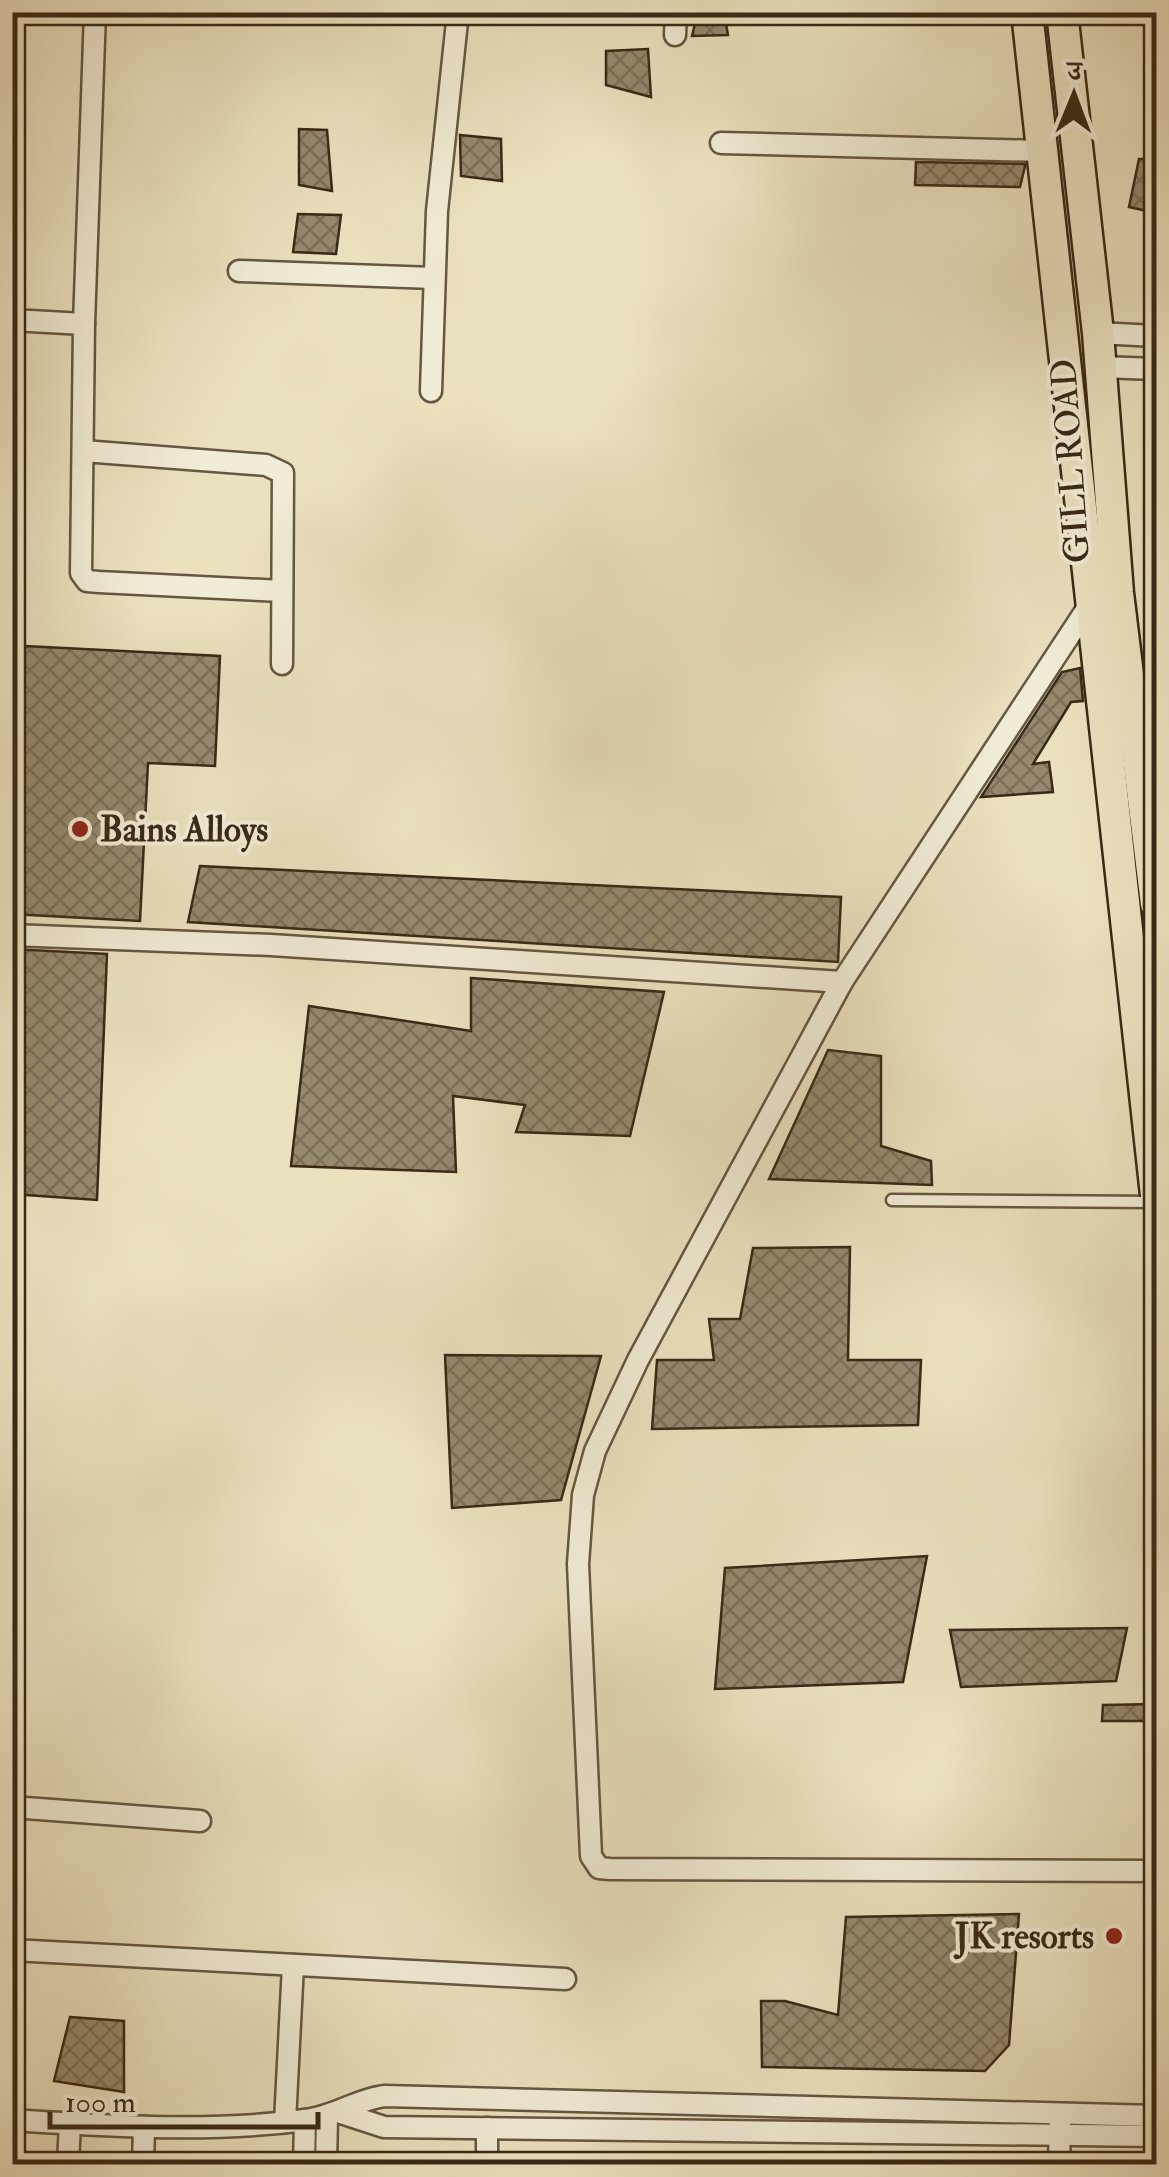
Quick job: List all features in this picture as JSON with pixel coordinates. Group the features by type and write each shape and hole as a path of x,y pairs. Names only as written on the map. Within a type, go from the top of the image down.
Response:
{"main road":[{"path":"1027,12 1156,1194"},
{"name":"GILL ROAD","path":"1062,12 1098,333 1118,593 1156,904"}],"street":[{"path":"96,12 84,324 81,573 86,581 282,591"},
{"path":"430,391 434,278 458,12"},
{"path":"675,35 676,12"},
{"path":"721,143 1042,151"},
{"path":"239,271 434,278"},
{"path":"12,320 84,324"},
{"path":"1098,333 1155,336 1155,369 1101,367"},
{"path":"83,451 277,467 286,481 282,664"},
{"path":"1092,601 842,982 638,1360 595,1451 584,1495 578,1564 590,1856 599,1868 610,1869 1156,1872"},
{"path":"12,935 271,945 842,982"},
{"path":"12,1807 200,1821"},
{"path":"12,1950 565,1979"},
{"path":"293,1965 295,2121 304,2164"},
{"path":"12,2120 144,2126 295,2121 334,2115 370,2098 386,2096 809,2107 1060,2124 1156,2136"},
{"path":"809,2107 809,2132"},
{"path":"334,2115 384,2127 809,2132 1060,2124 1156,2116"},
{"path":"326,2164 334,2115"},
{"path":"68,2164 70,2123"},
{"path":"1059,2164 1060,2124"},
{"path":"143,2164 144,2126"},
{"path":"486,2164 487,2128"}],"lane":[{"path":"892,1200 1156,1202"}],"building":[{"path":"698,12 724,12 728,35 692,36"},
{"path":"648,49 651,97 606,85 606,51"},
{"path":"299,129 327,130 332,191 299,185"},
{"path":"460,135 501,139 502,181 461,176"},
{"path":"1139,159 1156,159 1156,213 1129,207"},
{"path":"916,162 1025,166 1020,187 915,185"},
{"path":"298,214 341,215 336,254 293,252"},
{"name":"Bains Alloys","path":"25,646 220,656 215,766 148,763 140,921 12,914"},
{"path":"1080,668 1083,701 1071,702 1033,764 1049,762 1053,792 981,797 1062,672"},
{"path":"200,866 841,897 838,962 188,922"},
{"name":"Bains Alloys","path":"12,949 107,954 97,1200 12,1194"},
{"path":"471,978 664,992 630,1136 516,1132 525,1105 453,1096 456,1172 291,1166 309,1006 471,1031"},
{"path":"828,1050 881,1056 881,1146 931,1161 932,1185 769,1179"},
{"path":"850,1247 848,1360 921,1360 918,1425 652,1429 657,1360 714,1360 709,1319 740,1319 753,1248"},
{"path":"445,1355 601,1356 561,1500 452,1508"},
{"path":"927,1556 903,1682 715,1689 725,1568"},
{"path":"1127,1628 1116,1681 961,1687 950,1630"},
{"path":"1156,1704 1156,1721 1102,1721 1103,1705"},
{"path":"1019,1914 1009,2045 985,2071 762,2067 761,2001 785,2001 838,2015 846,1917"},
{"path":"70,2017 124,2021 124,2092 54,2081"}],"place":[{"name":"Bains Alloys","path":"80,829"},
{"name":"JK resorts","path":"1114,1936"}]}
